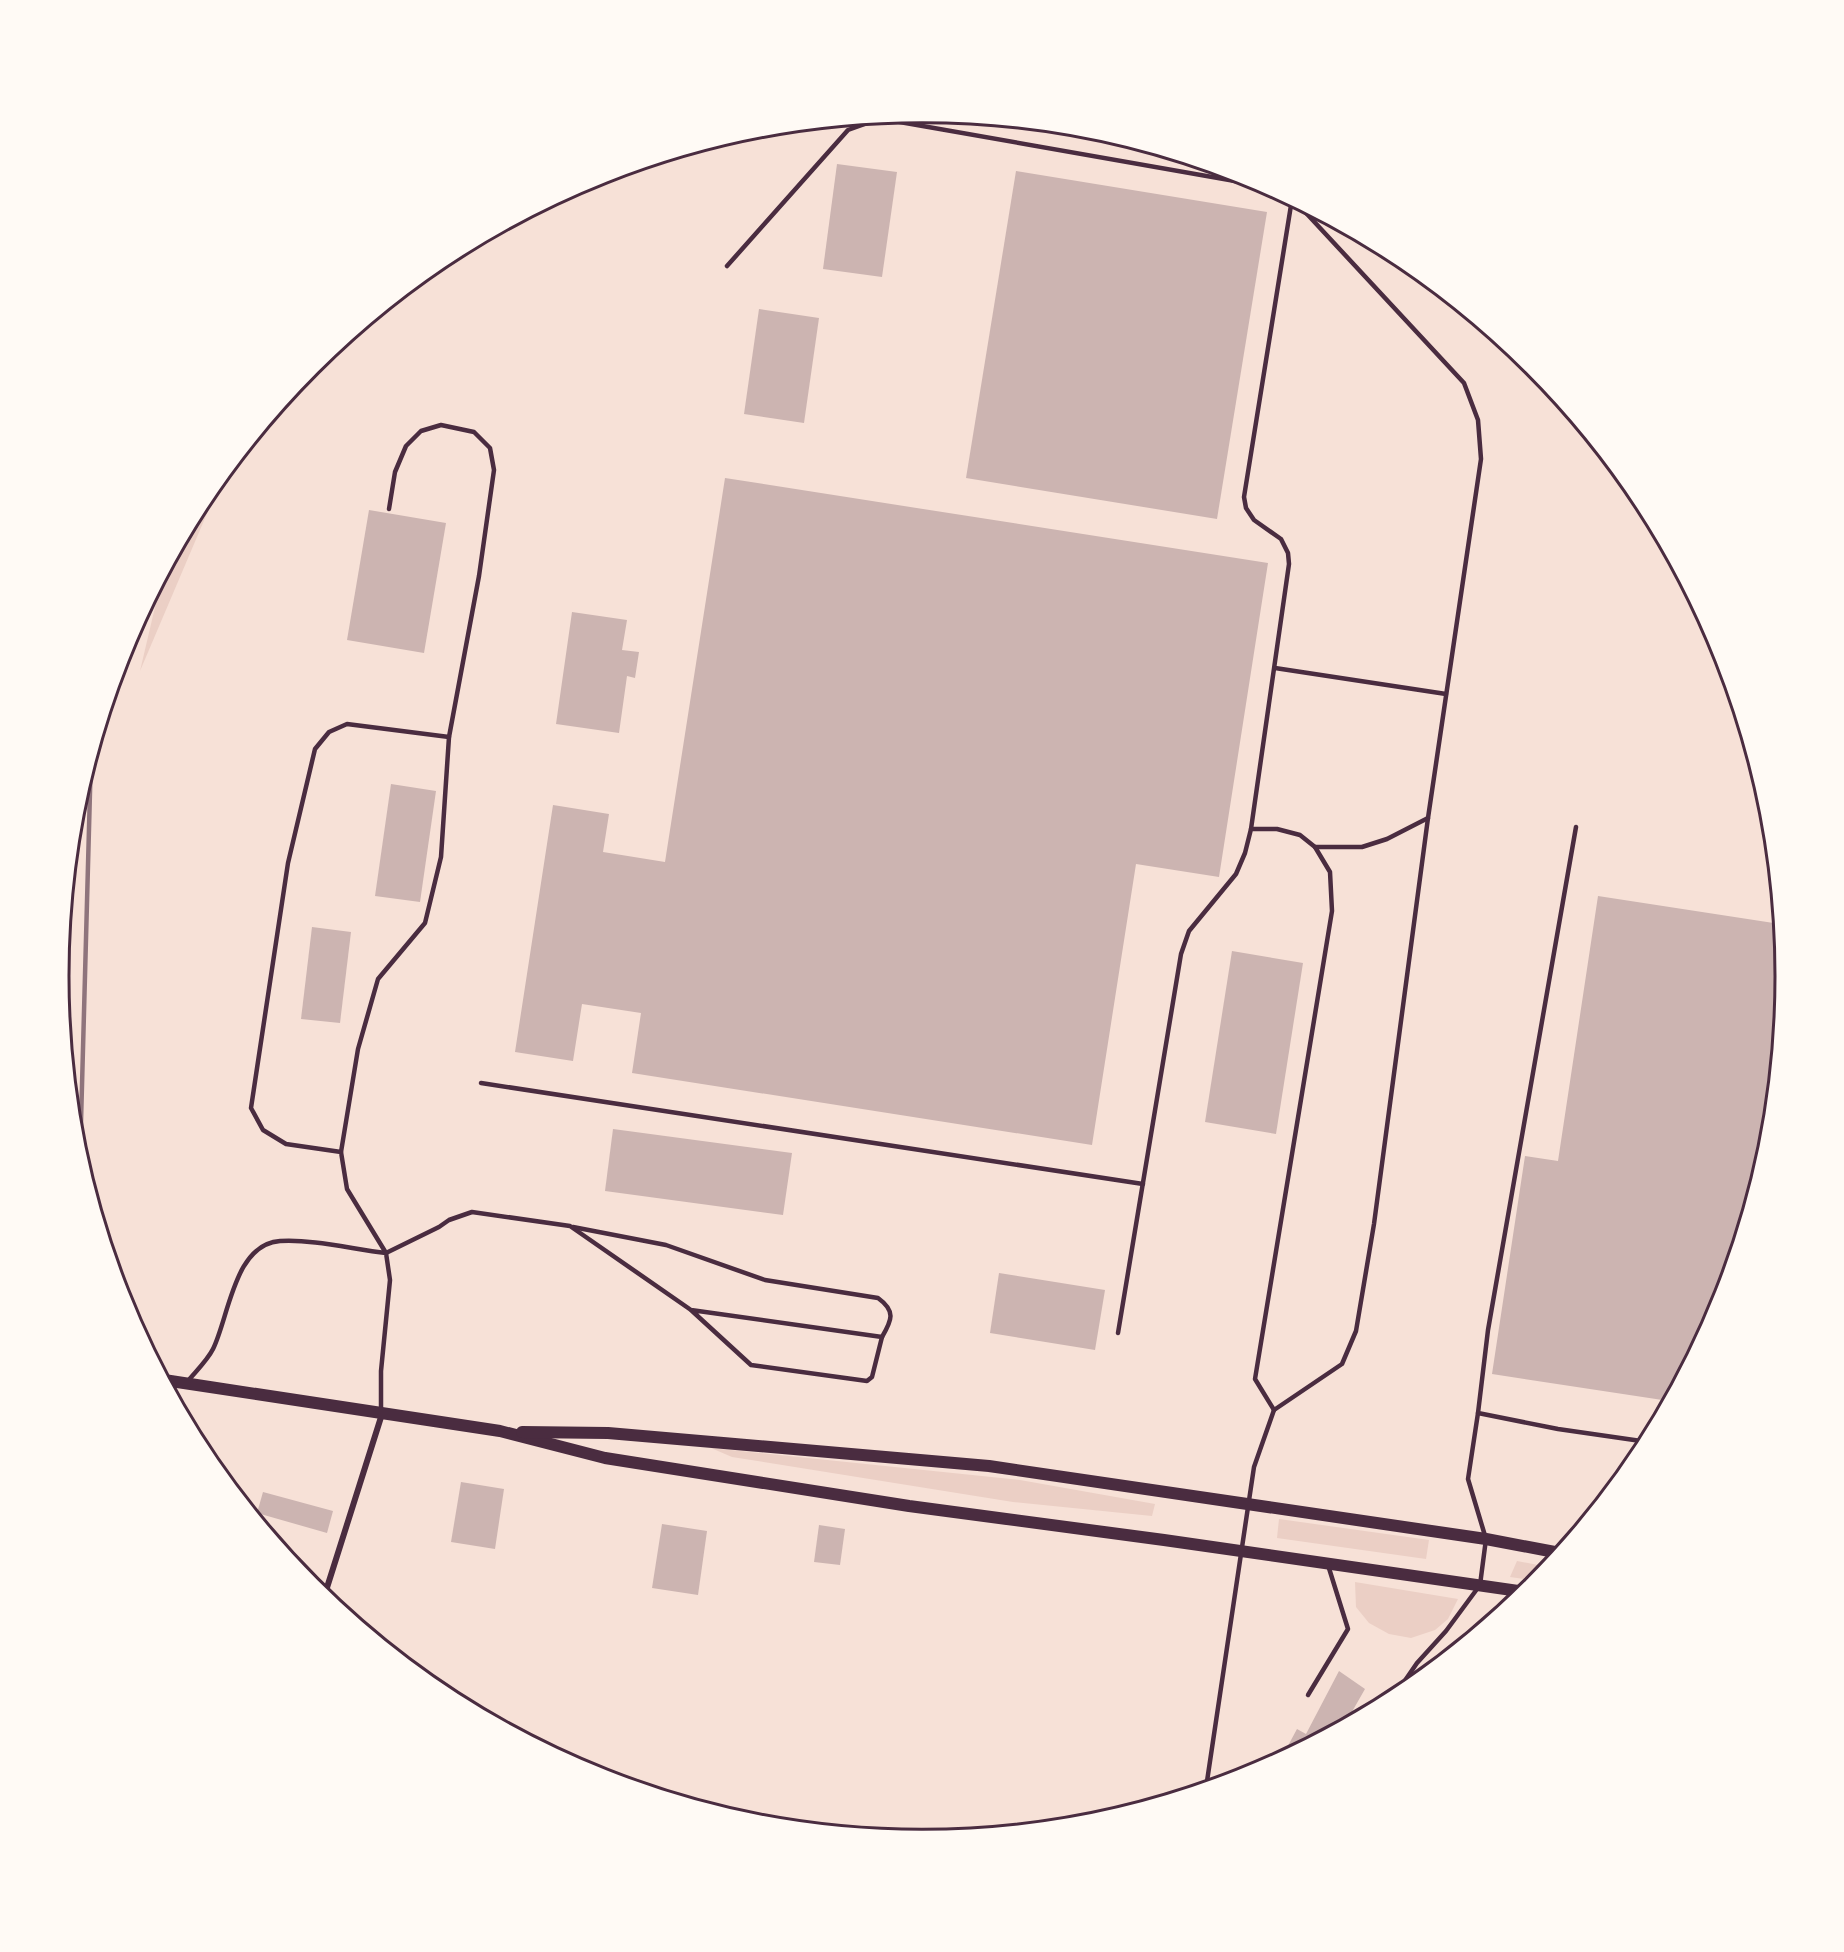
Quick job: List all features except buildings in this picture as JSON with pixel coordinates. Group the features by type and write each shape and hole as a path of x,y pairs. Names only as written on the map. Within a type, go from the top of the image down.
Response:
{"main road":[{"path":"172,1382 500,1431 605,1458 909,1506 1513,1590"},
{"path":"500,1431 608,1433 989,1466 1486,1539 1551,1551"}],"street":[{"path":"327,1587 381,1414"}],"lane":[{"path":"908,123 1225,179"},
{"path":"727,266 848,130 861,125"},
{"path":"1118,1333 1181,954 1189,931 1236,874 1245,853 1251,829 1289,564 1288,554 1281,539 1254,520 1246,508 1244,497 1292,208"},
{"path":"1207,1780 1254,1467 1274,1410 1342,1364 1356,1331 1376,1212 1428,818 1480,459 1478,420 1464,383 1307,216"},
{"path":"381,1414 381,1371 390,1280 386,1253 347,1189 341,1152 358,1049 378,979 425,923 441,857 450,737 479,576 494,470 490,448 474,432 441,425 421,431 406,446 395,472 389,509"},
{"path":"1275,668 1446,694"},
{"path":"341,1152 286,1144 263,1130 251,1108 288,863 315,749 329,732 347,724 450,737"},
{"path":"1315,847 1362,847 1388,840 1428,818"},
{"path":"1408,1676 1480,1585 1486,1539 1468,1479 1490,1319 1576,827"},
{"path":"1251,829 1277,829 1300,835 1315,847 1330,872 1332,910 1255,1379 1274,1410"},
{"path":"481,1083 1143,1184"},
{"path":"185,1384 212,1350 240,1272 249,1257 260,1248 277,1241 386,1253 449,1220 472,1212 570,1226 666,1245 765,1280 878,1298 885,1303 891,1317 882,1337 872,1377 863,1382 751,1365 691,1311 570,1226"},
{"path":"691,1311 882,1337"},
{"path":"1478,1413 1525,1423 1637,1440"},
{"path":"1308,1695 1348,1629 1328,1564"}],"shaded area":[{"path":"210,507 140,671 157,599 183,549"},
{"path":"711,1448 1020,1480 1155,1504 1152,1516 1013,1502 732,1457"},
{"path":"1279,1519 1429,1540 1426,1559 1277,1538"},
{"path":"1517,1561 1538,1565 1525,1579 1510,1577"},
{"path":"1355,1582 1458,1599 1448,1619 1435,1630 1411,1638 1389,1634 1369,1623 1356,1607"}],"railway":[{"path":"81,1118 90,788"}]}
